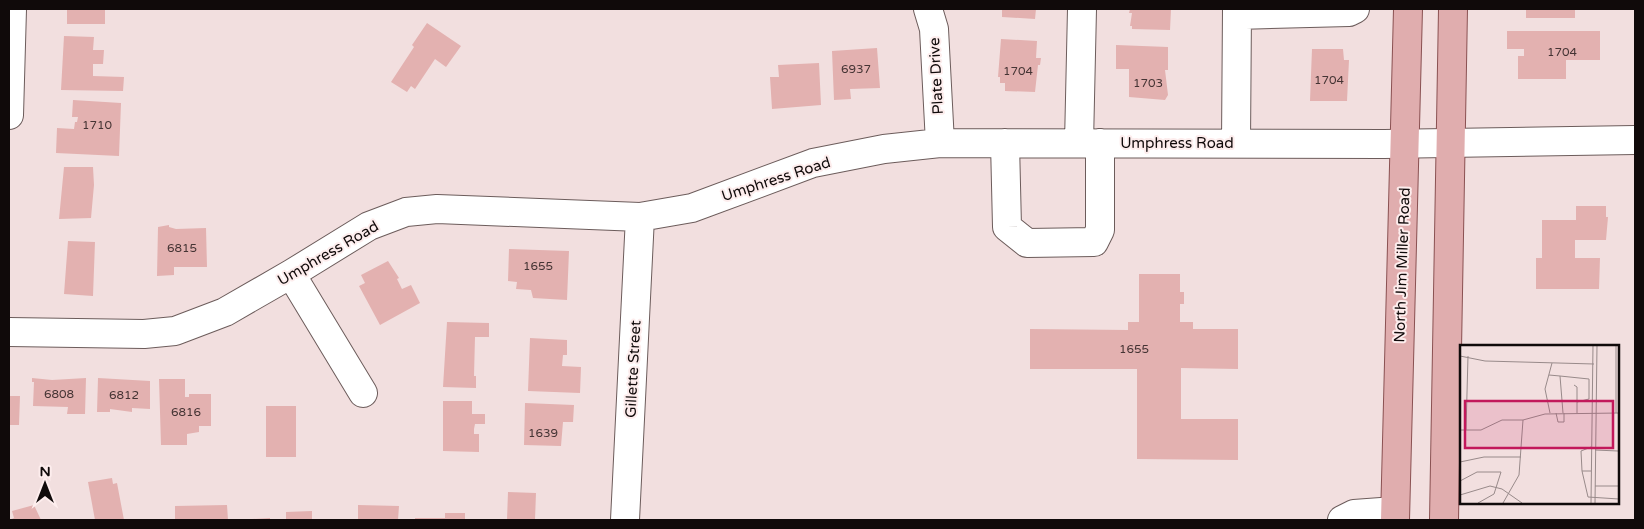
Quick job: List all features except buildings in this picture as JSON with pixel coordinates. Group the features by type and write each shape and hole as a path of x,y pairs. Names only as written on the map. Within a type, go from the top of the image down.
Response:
{"main road":[{"name":"North Jim Miller Road","path":"1395,516 1408,9"},
{"path":"1444,520 1453,9"}],"street":[{"path":"9,115 12,9"},
{"name":"Plate Drive","path":"928,9 934,29 940,143"},
{"path":"1005,143 1007,227 1027,243 1094,242 1100,230 1089,143 1082,9"},
{"path":"1236,142 1237,12 1349,12 1355,9"},
{"name":"Umphress Road","path":"9,332 144,334 175,331 225,312 369,226 406,212 437,209 640,217 692,208 814,164 884,149 940,143 1406,143 1635,140"},
{"name":"Gillette Street","path":"625,520 640,217"},
{"path":"291,274 363,392"},
{"path":"1342,520 1354,514 1395,516"}]}
